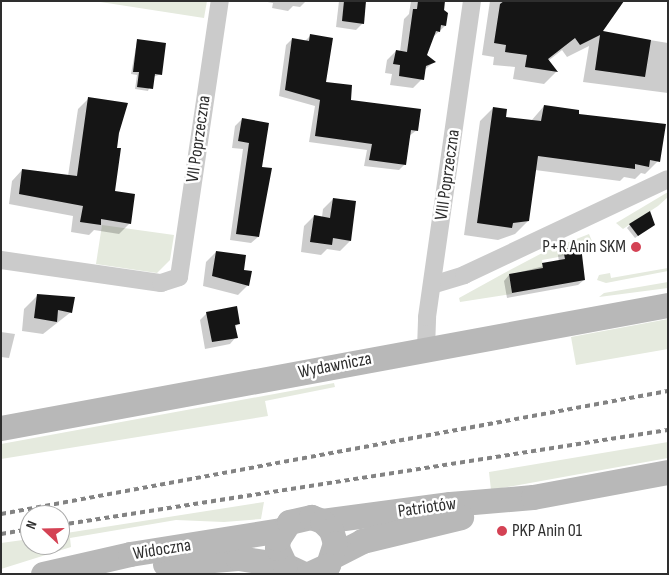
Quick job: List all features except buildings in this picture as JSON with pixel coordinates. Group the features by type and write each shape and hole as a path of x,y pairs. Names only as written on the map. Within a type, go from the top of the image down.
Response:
{"main road":[{"name":"Wydawnicza","path":"1,428 668,305"},
{"name":"Patriotów","path":"322,521 450,504 533,497 668,472"},
{"name":"Patriotów","path":"308,569 362,541 480,514 533,497"},
{"path":"300,517 322,521 331,530 335,543 308,569 278,548 282,530 300,517"},
{"name":"Widoczna","path":"43,574 130,554 282,530"},
{"name":"Widoczna","path":"58,574 238,558 308,569"}],"street":[{"name":"VII Poprzeczna","path":"1,260 161,284 179,277 220,1"},
{"name":"VIII Poprzeczna","path":"426,349 432,284 472,1"},
{"path":"432,284 464,275 668,179"}],"shaded area":[{"path":"94,1 207,1 204,18"},
{"path":"668,192 668,197 658,206 623,229 616,223"},
{"path":"102,225 174,235 170,260 157,273 96,264"},
{"path":"589,234 592,241 586,244 588,251 582,252 580,246 563,248 564,256 542,260 543,268 509,274 512,294 460,302 459,298 508,271 546,251"},
{"path":"668,268 668,271 606,283 597,280 599,275 610,273 611,278"},
{"path":"668,282 668,288 599,297 604,293"},
{"path":"668,319 668,349 576,365 571,337"},
{"path":"334,383 335,387 265,401 268,416 1,459 1,444"},
{"path":"668,442 668,458 491,490 489,472"},
{"path":"264,502 261,519 224,522 176,520 70,538 70,532"},
{"path":"20,540 20,555 46,555 1,569 1,543"}],"railway":[{"path":"1,514 668,391"},
{"path":"70,523 668,430"},
{"path":"1,534 20,531"}],"place":[{"name":"P+R Anin SKM","path":"636,247"},
{"name":"PKP Anin 01","path":"502,531"}]}
